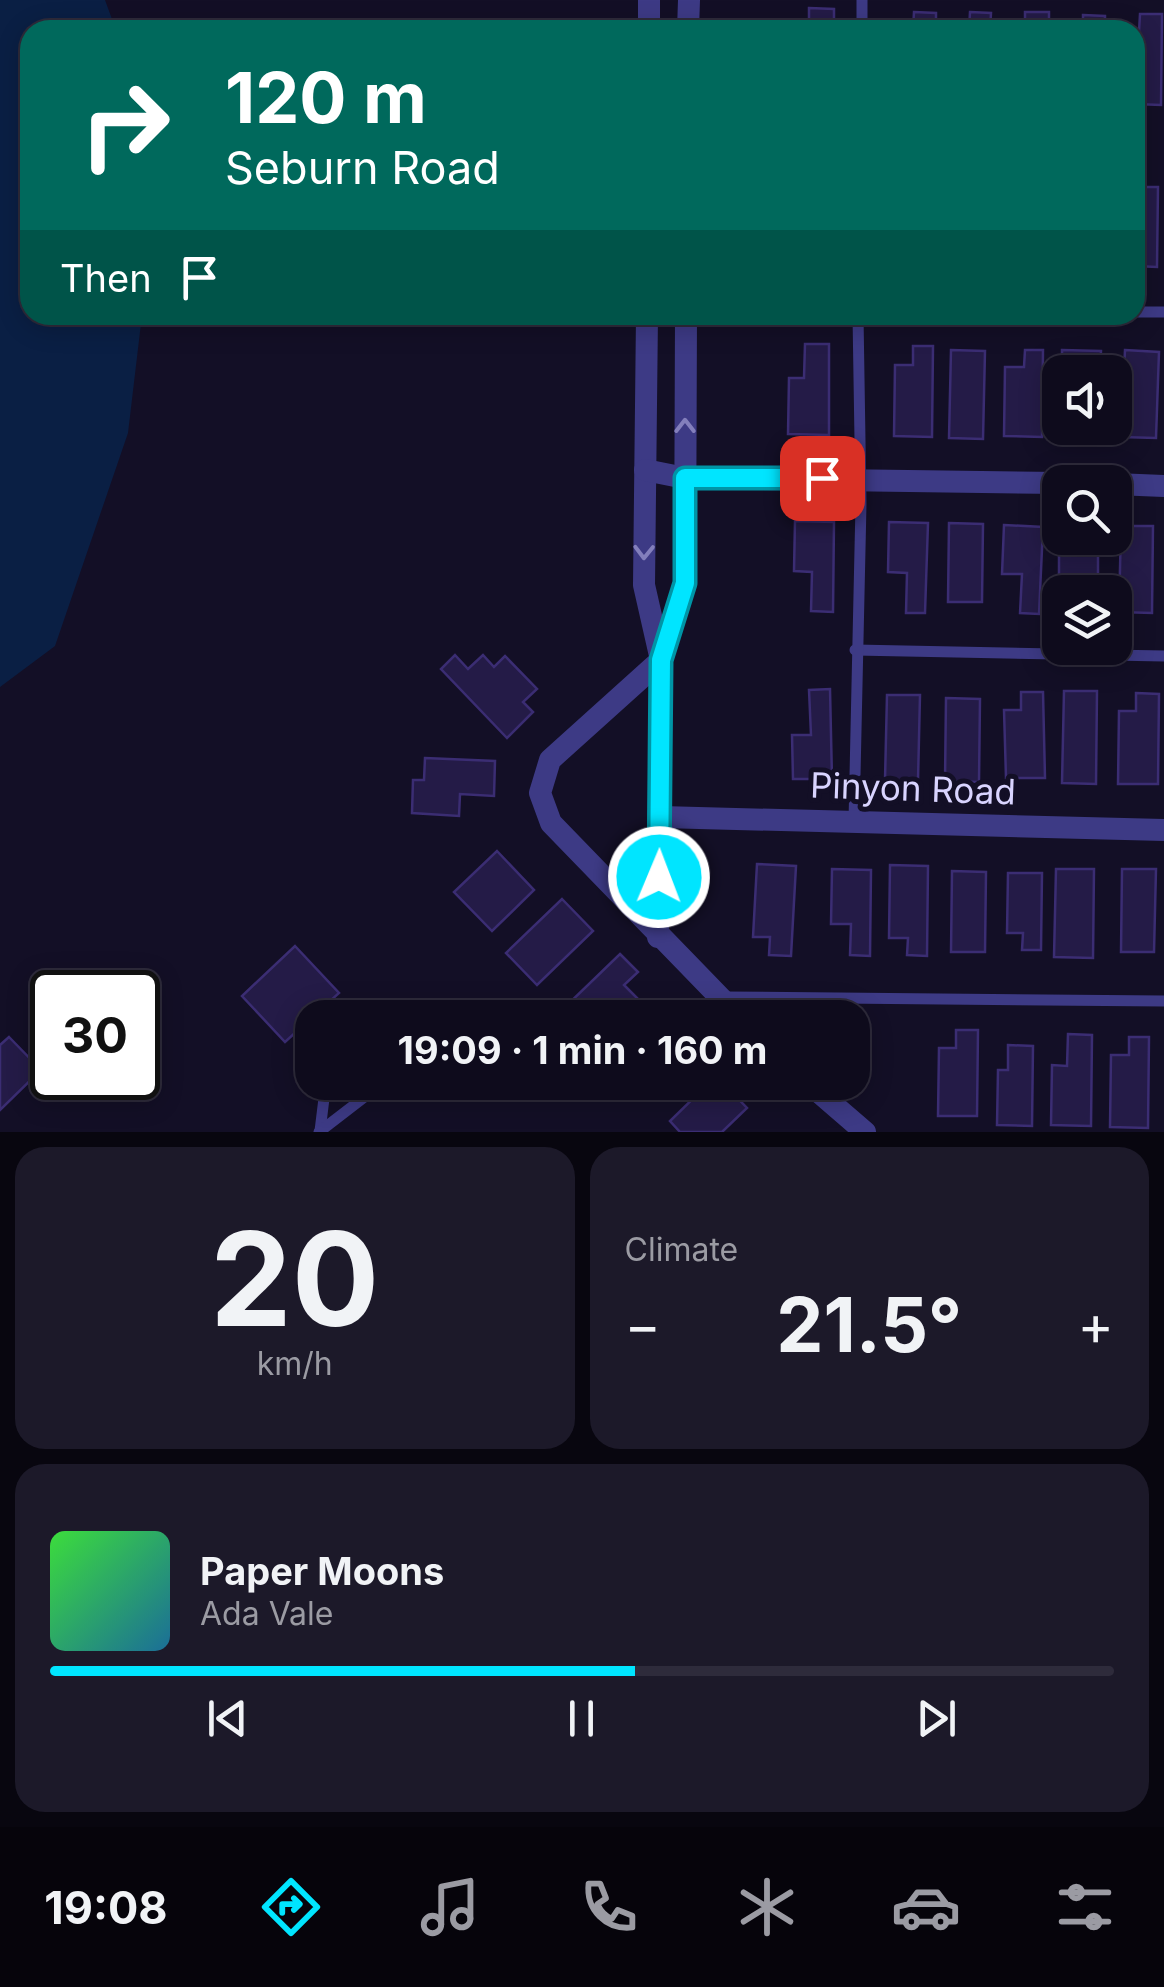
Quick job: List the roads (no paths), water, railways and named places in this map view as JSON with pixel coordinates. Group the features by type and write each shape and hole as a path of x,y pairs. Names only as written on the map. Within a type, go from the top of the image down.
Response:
{"street":[{"path":"647,325 644,585 661,660 658,937"},
{"path":"686,325 685,583 661,660 550,760 540,793 551,823 723,1000"},
{"path":"645,470 685,478 1042,483"},
{"path":"1132,485 1164,486"},
{"name":"Pinyon Road","path":"660,817 1164,830"},
{"path":"828,1100 865,1132"}],"lane":[{"path":"854,821 861,478 858,325"},
{"path":"855,650 1164,656"},
{"path":"720,997 1164,1000"},
{"path":"320,1132 324,1100"},
{"path":"320,1132 361,1100"}],"water":[{"path":"0,0 105,0 112,20 20,20 20,325 141,325 128,433 55,646 0,687"}]}
